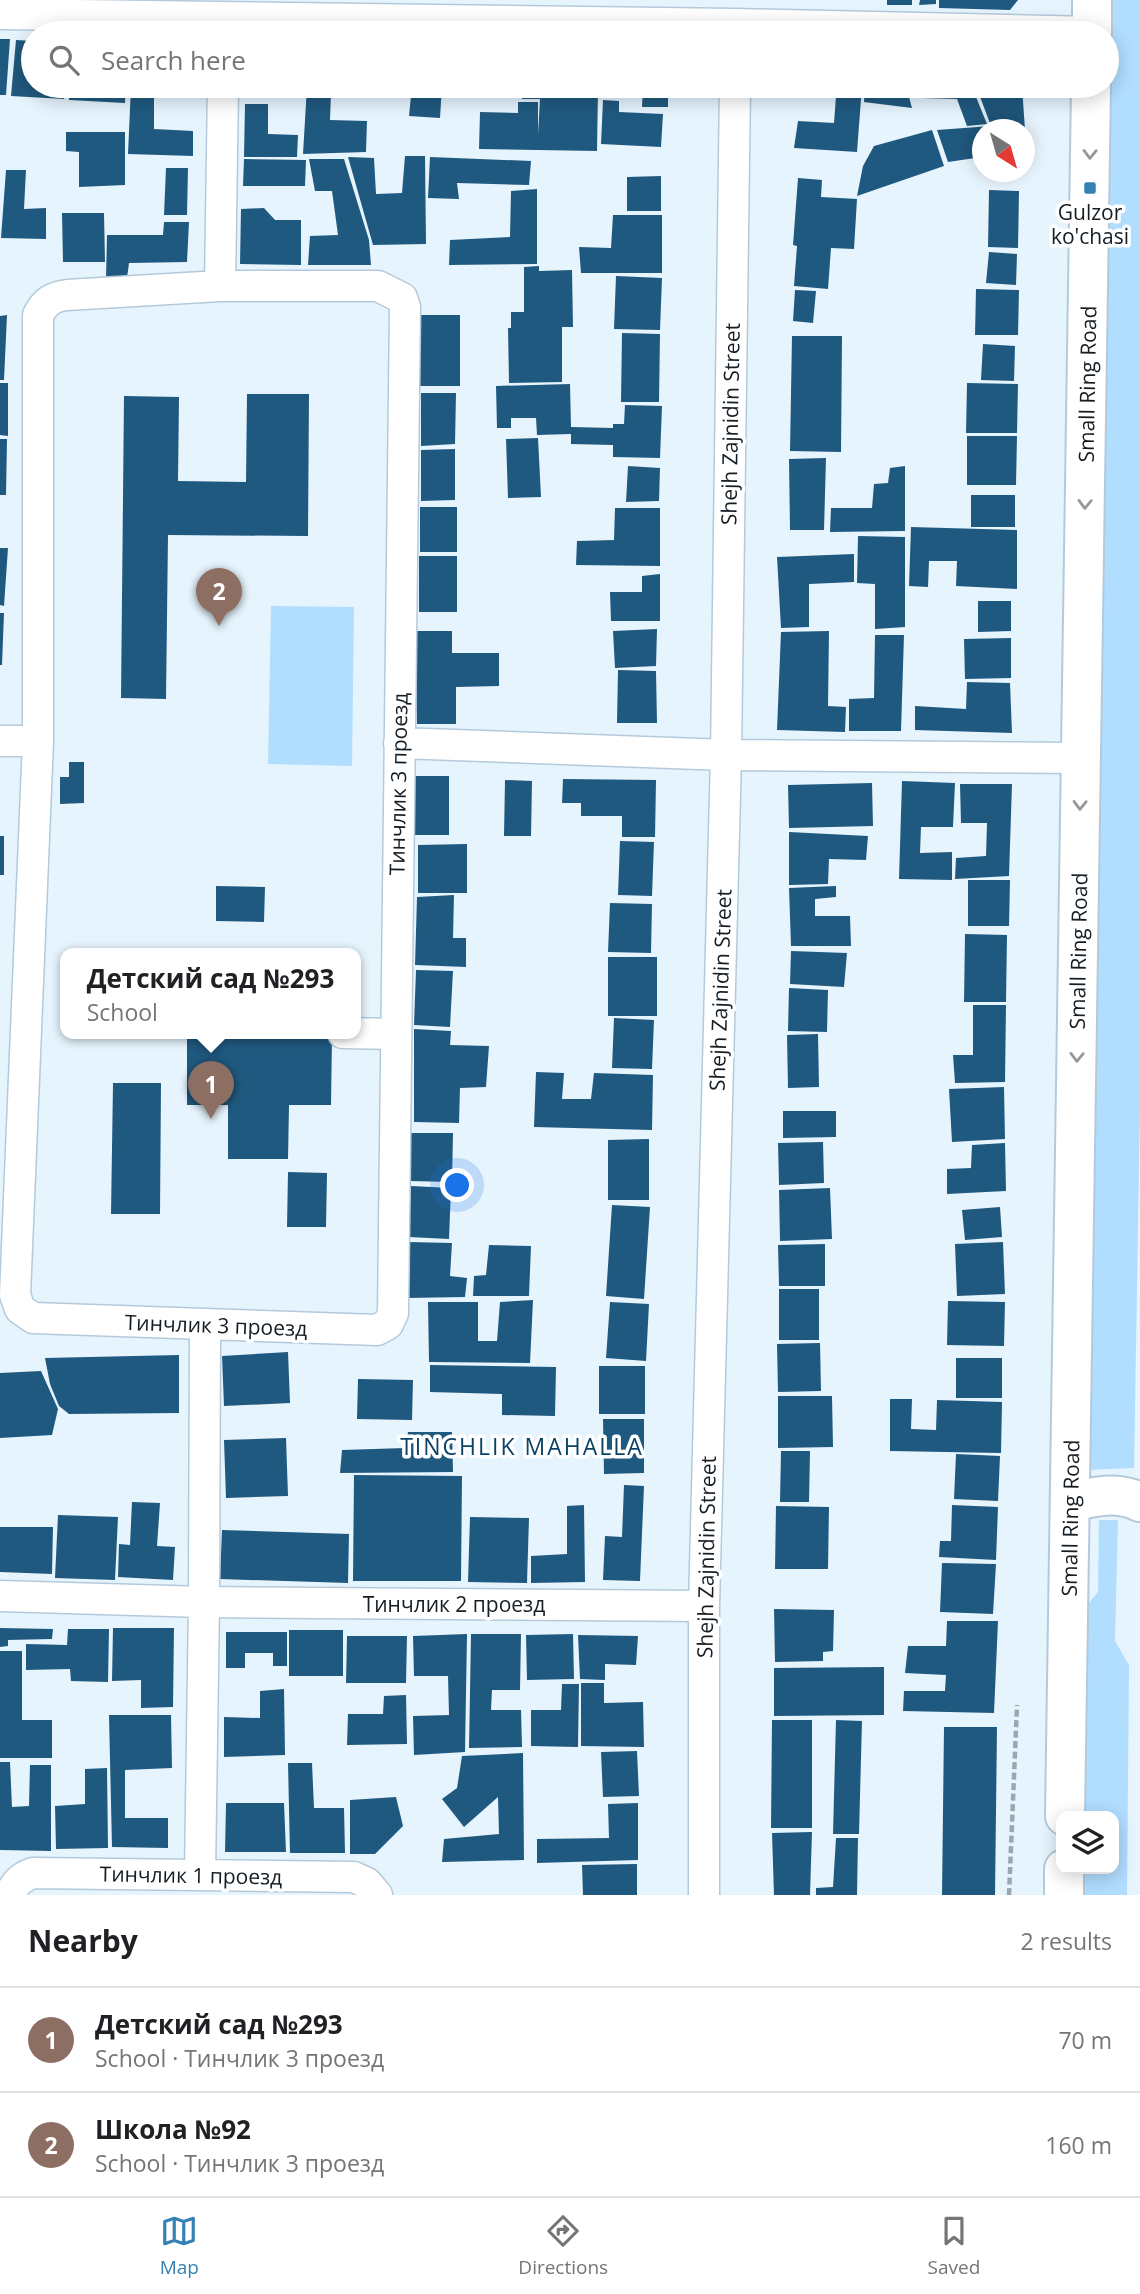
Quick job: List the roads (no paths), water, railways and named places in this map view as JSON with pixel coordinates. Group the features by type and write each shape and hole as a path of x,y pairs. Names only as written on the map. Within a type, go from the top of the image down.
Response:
{"highway":[{"name":"Small Ring Road","path":"1065,1811 1091,98"},
{"path":"1070,1503 1092,1496 1108,1495 1132,1498 1140,1502"},
{"path":"1064,1874 1064,1895"}],"street":[{"path":"0,14 973,21"},
{"path":"220,286 223,98"},
{"name":"Shejh Zajnidin Street","path":"704,1895 704,1606 726,755 734,98"},
{"name":"Тинчлик 3 проезд","path":"220,286 378,286 402,298 405,307 393,1313 388,1324 377,1331 33,1318 20,1309 15,1295 38,741 38,315 44,303 54,297 220,286"},
{"path":"0,741 38,741"},
{"path":"399,743 726,755 1081,758"},
{"path":"361,1033 396,1034"},
{"path":"200,1874 205,1325"},
{"name":"Тинчлик 2 проезд","path":"0,1596 204,1602 704,1606"},
{"name":"Тинчлик 1 проезд","path":"10,1895 22,1877 33,1873 354,1877 367,1883 377,1895"}],"place":[{"name":"Gulzor ko'chasi","path":"1090,188"},
{"name":"Школа №92","path":"219,626"},
{"name":"Детский сад №293","path":"211,1119"}],"district":[{"name":"TINCHLIK MAHALLA","path":"522,1446"}]}
